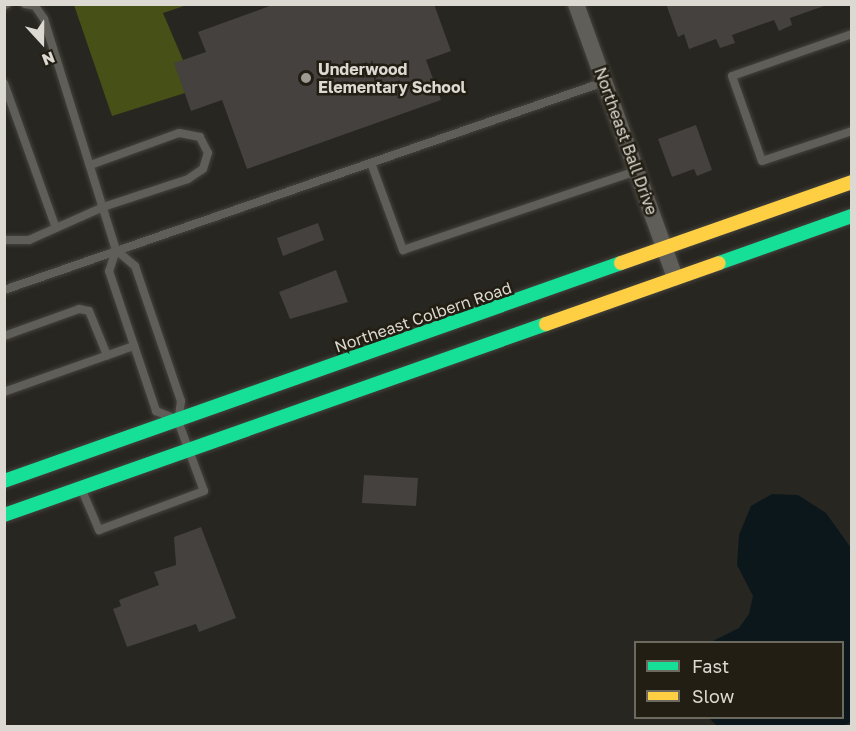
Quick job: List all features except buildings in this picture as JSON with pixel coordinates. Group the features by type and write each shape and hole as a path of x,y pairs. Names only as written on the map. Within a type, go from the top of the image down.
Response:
{"main road":[{"name":"Northeast Colbern Road","path":"4,481 852,182"},
{"path":"4,515 852,216"}],"street":[{"name":"Northeast Ball Drive","path":"576,4 675,278"}],"lane":[{"path":"25,4 35,6 44,19 116,250 135,266 181,402 178,421 204,491 99,530 81,488"},
{"path":"851,35 732,76 762,160 852,131"},
{"path":"4,82 56,228"},
{"path":"4,290 604,82"},
{"path":"4,240 28,240 103,207 197,175 208,161 206,145 191,133 179,133 90,165"},
{"path":"371,163 403,250 636,171"},
{"path":"116,250 109,272 156,411 178,421"},
{"path":"4,336 79,309 89,311 107,355"},
{"path":"4,392 134,346"}],"green space":[{"path":"74,5 187,5 163,13 183,60 185,93 112,116"}],"shaded area":[{"path":"772,494 798,495 826,513 851,548 851,722 843,726 717,726 710,719 844,719 844,641 713,641 739,628 749,614 753,596 737,565 739,535 751,506"}],"traffic: fast":[{"path":"719,263 852,216"},
{"path":"4,481 621,263"},
{"path":"4,515 546,324"}],"traffic: slow":[{"path":"621,263 852,182"},
{"path":"546,324 719,263"}],"place":[{"name":"Underwood Elementary School","path":"306,78"}]}
